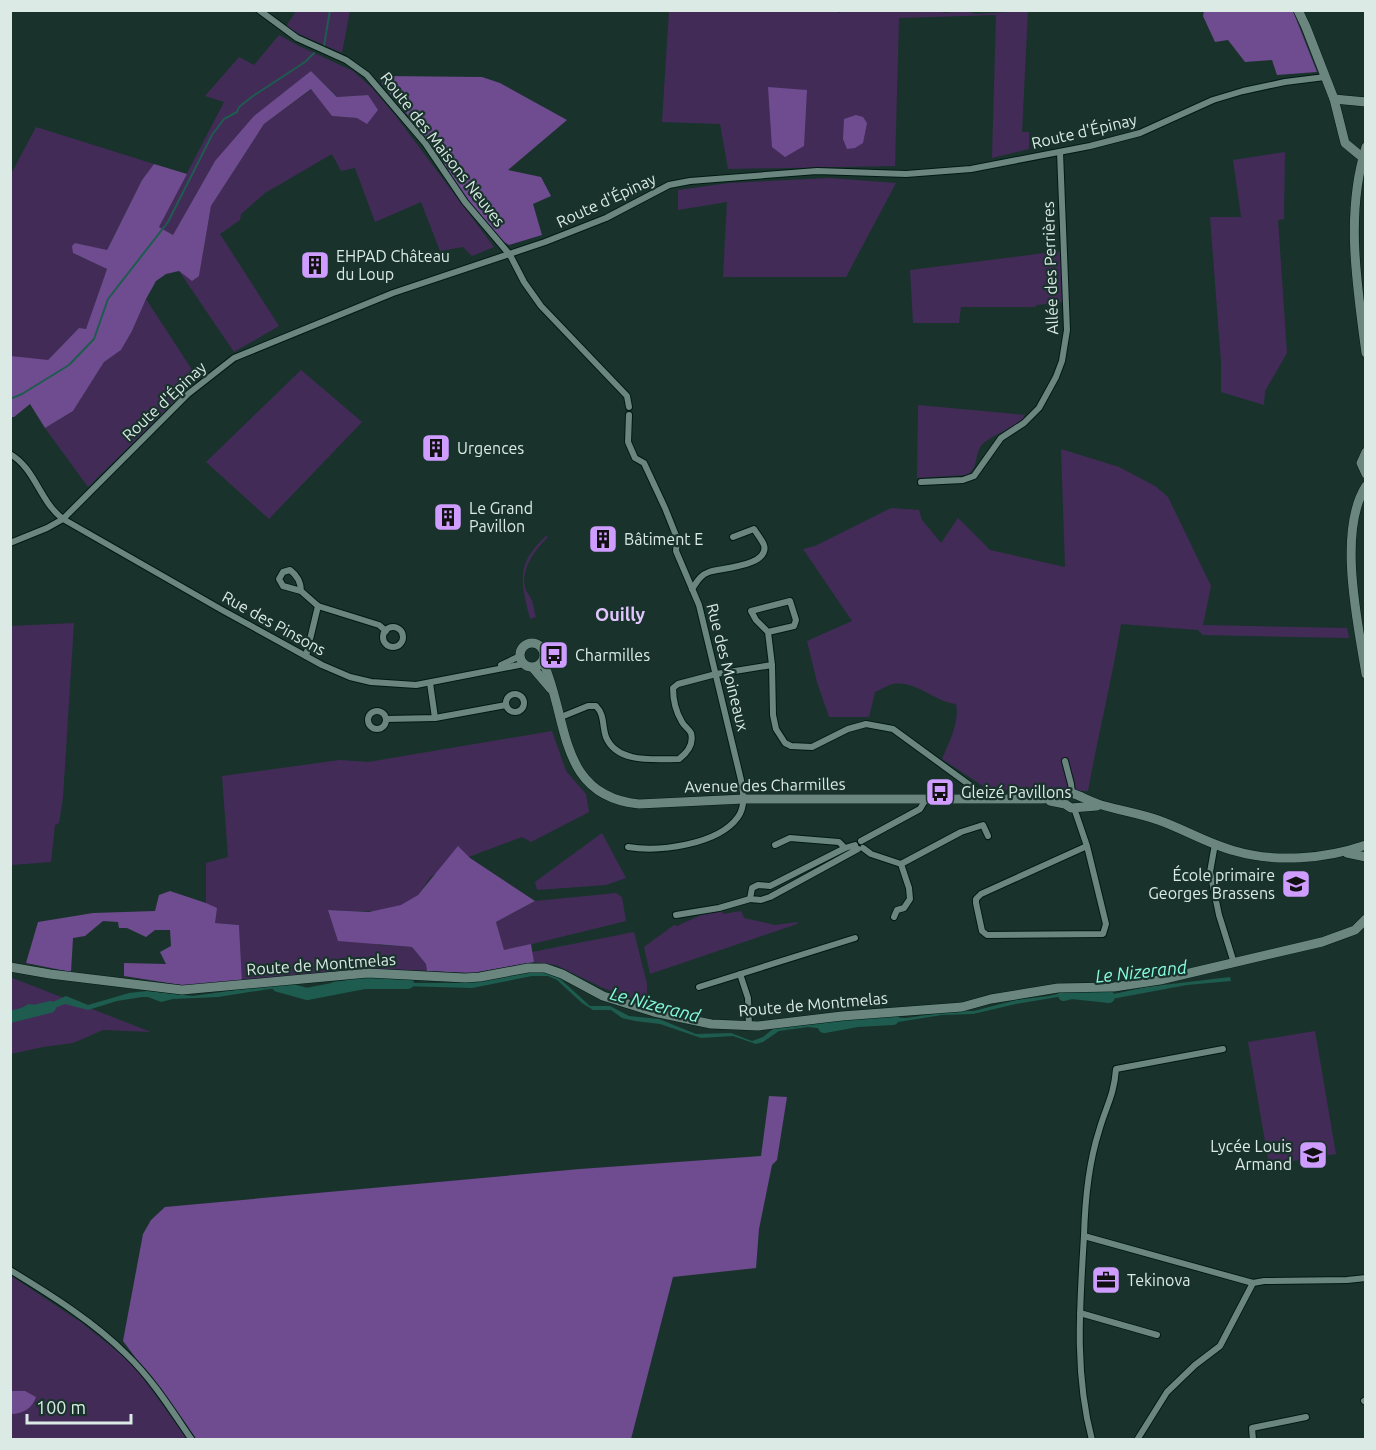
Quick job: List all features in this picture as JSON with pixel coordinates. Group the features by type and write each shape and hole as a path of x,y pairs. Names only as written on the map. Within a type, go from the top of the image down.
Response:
{"street":[{"name":"Route des Maisons Neuves","path":"259,10 297,38 346,60 368,75 425,143 465,202 510,255"},
{"path":"1298,10 1334,99 1345,143 1362,157"},
{"name":"Route d'Épinay","path":"10,543 63,519 188,394 234,358 393,293 510,255 606,218 669,185 690,181 817,171 906,174 971,168 1090,146 1140,133 1213,100 1285,82 1325,77"},
{"path":"1334,99 1365,102"},
{"path":"1365,147 1357,187 1354,248 1365,353"},
{"name":"Allée des Perrières","path":"921,482 963,480 974,476 1001,438 1024,423 1039,408 1056,377 1062,361 1067,330 1060,152"},
{"path":"510,255 524,282 541,306 627,396 629,407"},
{"name":"Rue des Moineaux","path":"629,415 628,442 635,458 644,463 665,508 677,538 676,551 699,605 744,799"},
{"path":"1365,452 1362,463 1365,474"},
{"path":"10,454 25,467 52,507 63,519"},
{"path":"1365,486 1356,503 1351,562 1365,674"},
{"name":"Rue des Pinsons","path":"63,519 306,656 339,672 371,682 402,685 430,683 525,663"},
{"path":"692,589 700,578 709,572 733,568 758,560 764,554 764,547 754,529 733,537"},
{"path":"301,591 318,606 379,625 386,631"},
{"path":"768,632 794,626 796,620 790,600 752,611 756,620 768,632 772,664 772,715 776,729 785,743 791,746 812,747 848,729 866,724 893,729 971,786 976,791 977,798"},
{"path":"306,656 318,606"},
{"name":"Avenue des Charmilles","path":"556,696 525,663 525,645 534,643 543,649 545,655 543,662 556,696 567,747 576,766 589,783 606,796 622,803 744,799 1042,799 1104,806 1161,821 1234,851 1278,858 1339,852 1365,845"},
{"path":"525,663 543,662"},
{"path":"561,717 588,706 596,706 602,714 609,742 615,750 626,756 679,759 687,753 691,741 690,731 680,719 673,697 673,688 678,684 716,674 772,664"},
{"path":"430,683 435,718"},
{"path":"386,719 435,718 506,705"},
{"path":"1065,761 1071,784 1072,801 1087,846 1106,924 1103,934 987,935 982,931 976,903 976,899 981,894 1087,846"},
{"path":"628,847 667,847 703,839 720,832 739,816 744,799"},
{"path":"676,915 770,897 920,809 926,799"},
{"path":"750,899 752,888 758,885 770,886 844,848 859,846 871,854 901,864 982,822 988,836"},
{"path":"775,845 790,838 839,842 844,848"},
{"path":"1215,844 1210,872 1219,915 1234,963"},
{"name":"Avenue des Charmilles","path":"1339,852 1365,857"},
{"path":"894,917 897,910 904,908 910,899 908,881 901,864"},
{"name":"Route de Montmelas","path":"10,966 50,975 193,990 276,980 368,973 465,978 528,968 545,968 562,974 603,996 654,1012 694,1021 749,1026 962,1007 992,999 1058,988 1114,987 1144,983 1344,935 1355,930 1365,919"},
{"path":"699,987 855,938"},
{"path":"740,974 748,998 749,1026"},
{"path":"1092,1440 1085,1414 1080,1377 1080,1312 1085,1198 1090,1162 1099,1129 1115,1089 1116,1069 1223,1049"},
{"path":"1084,1236 1253,1283 1365,1278"},
{"path":"10,1270 76,1314 126,1353 150,1381 192,1440"},
{"path":"1137,1440 1167,1392 1194,1365 1220,1346 1253,1283"},
{"path":"1080,1312 1157,1335"},
{"path":"1253,1440 1252,1428 1306,1417"},
{"path":"1142,1433 1146,1440"}],"shaded area":[{"path":"830,10 840,13 841,10 928,10 946,13 963,10 976,14 1028,11 1022,132 1029,132 1029,149 992,158 996,15 899,18 895,166 728,169 720,124 662,122 669,11"},
{"path":"296,11 350,11 342,53 285,28"},
{"path":"1204,11 1293,11 1317,72 1277,75 1272,60 1245,62 1228,40 1215,42 1203,16"},
{"path":"279,35 353,71 372,88 395,115 494,247 472,256 463,247 440,251 421,202 375,222 355,168 341,171 332,154 265,193 241,214 240,220 220,234 279,326 234,352 179,271 199,275 211,206 264,124 312,89 332,116 357,118 368,95 338,97 311,71 215,161 173,235 159,227 224,102 205,96 239,57 254,65"},
{"path":"311,71 337,97 368,95 378,110 367,124 357,118 332,116 311,89 264,124 211,206 199,276 192,281 179,271 166,274 156,281 121,350 104,362 73,411 45,428 30,404 11,417 11,356 48,360 79,328 86,329 107,269 73,253 72,246 75,243 107,250 142,180 154,164 187,174 159,227 173,235 215,161 254,116"},
{"path":"384,76 482,77 500,83 567,120 508,170 541,177 551,196 533,204 542,235 509,245 485,225 464,198 423,134 382,84"},
{"path":"768,87 807,90 804,146 785,157 772,147"},
{"path":"856,115 863,117 867,123 863,143 855,148 847,149 843,139 844,119"},
{"path":"36,127 154,164 142,180 106,251 76,243 73,253 107,269 86,330 79,328 47,361 11,356 10,176"},
{"path":"1285,152 1284,219 1278,220 1287,353 1265,391 1264,405 1221,392 1221,362 1210,217 1241,217 1233,160"},
{"path":"830,178 896,183 846,277 723,277 727,202 678,210 678,190 729,183"},
{"path":"1061,251 1063,302 1035,307 961,307 959,323 913,323 910,270"},
{"path":"146,299 198,379 88,487 45,428 73,411 104,362 121,350"},
{"path":"301,370 362,422 269,519 206,462"},
{"path":"918,405 1025,415 1022,421 983,443 973,469 967,475 917,478"},
{"path":"1061,449 1119,467 1155,486 1168,497 1211,586 1203,625 1347,628 1349,638 1203,635 1198,630 1121,624 1088,791 989,790 942,759 955,725 956,704 910,685 888,685 875,692 869,717 829,717 807,641 852,621 803,549 815,546 891,508 919,510 922,520 941,543 958,518 990,550 1065,567"},
{"path":"546,536 548,537 526,568 524,583 536,617 530,619 524,594 523,574 529,556"},
{"path":"74,623 63,797 59,823 55,825 51,862 11,865 11,626"},
{"path":"552,731 566,771 586,794 589,812 531,842 522,837 452,865 432,876 418,895 409,902 375,911 328,910 379,945 412,947 426,964 427,971 382,969 334,971 242,981 239,925 214,923 216,908 206,903 206,863 228,857 222,776 340,760 368,762"},
{"path":"602,833 626,878 606,885 537,890 535,882"},
{"path":"458,846 470,858 535,901 496,922 504,950 531,944 534,962 472,973 427,971 426,964 412,947 338,941 328,910 369,912 401,905 418,895"},
{"path":"170,891 217,908 215,923 239,925 242,981 211,985 181,985 124,976 124,963 166,964 160,952 171,946 170,930 155,930 146,937 127,928 119,928 118,922 103,921 85,936 73,938 71,972 26,963 38,922 93,913 155,911 159,895"},
{"path":"616,893 622,897 626,921 504,951 496,922 535,901"},
{"path":"722,911 723,914 741,911 744,918 775,925 798,922 650,974 644,947 674,925 677,926 703,914"},
{"path":"634,932 647,984 647,1004 603,988 556,965 534,962 532,952"},
{"path":"528,972 544,972 557,976 590,1006 610,1006 629,1016 659,1019 696,1034 731,1033 752,1041 763,1037 773,1029 810,1023 824,1025 840,1020 876,1017 907,1018 953,1011 974,1011 1016,1000 1069,991 1092,991 1109,995 1146,987 1230,977 1231,981 1187,985 1117,998 1104,999 1089,994 1075,994 973,1014 942,1015 898,1022 859,1021 825,1029 808,1027 779,1031 756,1044 733,1036 701,1038 660,1024 622,1018 611,1010 593,1010 557,980 548,976 532,976 472,988 401,986 391,982 373,985 341,984 315,996 304,997 294,996 276,988 218,997 173,999 161,1002 142,997 117,1001 88,1010 65,1004 44,1012 28,1012 11,1017 11,1013 29,1004 44,1006 66,996 88,1005 129,993 147,991 193,996 280,984 303,993 342,981 371,983 388,979 404,983 461,983"},
{"path":"10,977 151,1032 103,1030 73,1043 11,1054"},
{"path":"1315,1031 1336,1154 1269,1165 1248,1042"},
{"path":"769,1096 787,1097 777,1160 772,1165 759,1229 756,1268 673,1277 631,1439 196,1439 123,1341 143,1234 151,1220 165,1207 580,1169 761,1156"},
{"path":"10,1275 82,1323 135,1367 187,1439 11,1439 11,1414 25,1391 11,1391"},
{"path":"11,1391 25,1391 36,1397 26,1410 11,1414"}],"waterway":[{"path":"324,46 330,10"},
{"path":"10,399 69,365 94,339 108,299 168,222 212,135 224,119 237,112 239,107 253,96 305,62 314,53"},
{"name":"Le Nizerand","path":"278,986 307,994 364,983 408,983"},
{"name":"Le Nizerand","path":"1064,995 1072,993 1109,997"},
{"name":"Le Nizerand","path":"10,1017 50,1007"},
{"name":"Le Nizerand","path":"824,1027 857,1021 893,1019"}],"place":[{"name":"EHPAD Château du Loup","path":"315,265"},
{"name":"Urgences","path":"436,448"},
{"name":"Le Grand Pavillon","path":"448,517"},
{"name":"Bâtiment E","path":"603,539"},
{"name":"Charmilles","path":"554,655"},
{"name":"Gleizé Pavillons","path":"940,792"},
{"name":"École primaire Georges Brassens","path":"1296,884"},
{"name":"Lycée Louis Armand","path":"1313,1155"},
{"name":"Tekinova","path":"1106,1280"}],"district":[{"name":"Ouilly","path":"620,615"}]}
